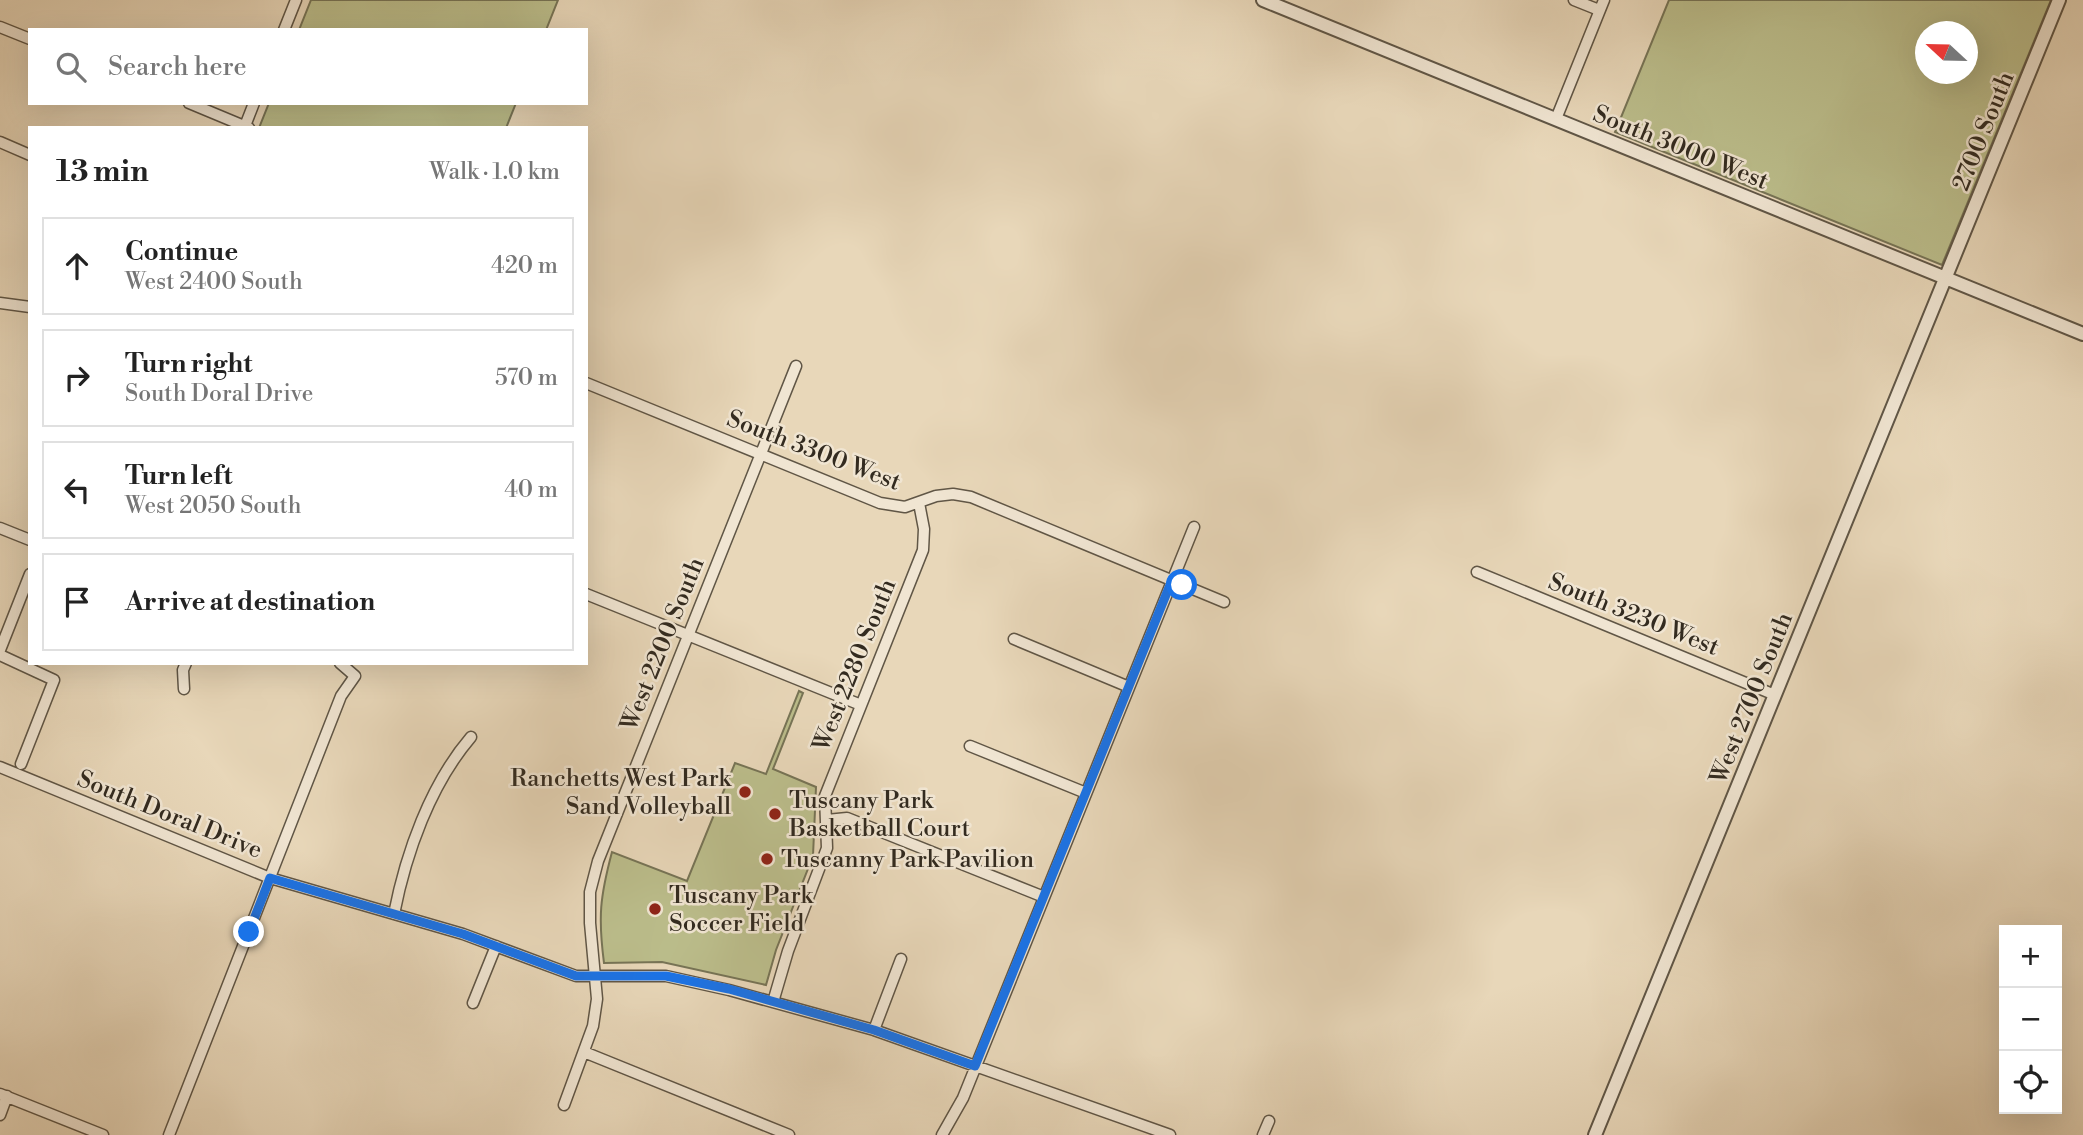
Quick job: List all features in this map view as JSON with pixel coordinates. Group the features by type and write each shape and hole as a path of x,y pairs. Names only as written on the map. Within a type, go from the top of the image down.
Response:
{"street":[{"path":"285,28 296,0"},
{"name":"South 3000 West","path":"1263,0 2083,334"},
{"path":"1556,119 1602,5 1574,0"},
{"name":"2700 South","path":"1946,277 2059,0"},
{"path":"0,27 28,38"},
{"path":"193,105 245,126"},
{"path":"247,126 253,105"},
{"path":"0,142 28,154"},
{"name":"West 2700 South","path":"1595,1135 1946,277"},
{"path":"0,303 28,307"},
{"name":"West 2200 South","path":"564,1105 593,1026 597,999 590,892 598,861 796,366"},
{"name":"South 3300 West","path":"588,384 880,503 905,507 936,496 953,494 971,497 1224,602"},
{"name":"West 2280 South","path":"772,1002 827,848 825,796 923,550 924,529 919,503"},
{"path":"942,1135 963,1098 1194,527"},
{"path":"0,528 28,539"},
{"name":"South 3230 West","path":"1477,572 1775,695"},
{"path":"21,764 54,680 0,652 28,578"},
{"path":"588,595 861,705"},
{"path":"1014,639 1129,687"},
{"path":"184,689 185,665"},
{"path":"169,1135 341,696 355,676 342,665"},
{"path":"394,914 404,871 423,822 440,783 461,748 471,737"},
{"path":"970,746 1086,793"},
{"name":"South Doral Drive","path":"0,767 270,878 496,946 576,976 666,976 772,1002 874,1030 1170,1135"},
{"path":"827,820 847,818 1044,897"},
{"path":"473,1003 496,946"},
{"path":"874,1030 901,959"},
{"path":"584,1052 789,1135"},
{"path":"0,1115 4,1095 103,1135"},
{"path":"1263,1135 1269,1121"},
{"path":"1135,1135 1140,1124"}],"green space":[{"path":"311,0 558,0 547,28 300,28"},
{"path":"1669,0 2051,0 1942,265 1615,132"},
{"path":"268,105 515,105 507,126 260,126"},
{"path":"799,691 803,693 773,769 816,787 813,856 776,950 766,985 662,962 604,963 601,907 612,852 687,881 735,763 766,774"}],"place":[{"name":"Ranchetts West Park Sand Volleyball","path":"745,792"},
{"name":"Tuscany Park Basketball Court","path":"775,814"},
{"name":"Tuscanny Park Pavilion","path":"767,859"},
{"name":"Tuscany Park Soccer Field","path":"655,909"}],"route":[{"path":"249,932 270,878 463,934 576,976 666,976 729,989 874,1030 975,1066 1172,580 1182,585"}]}
